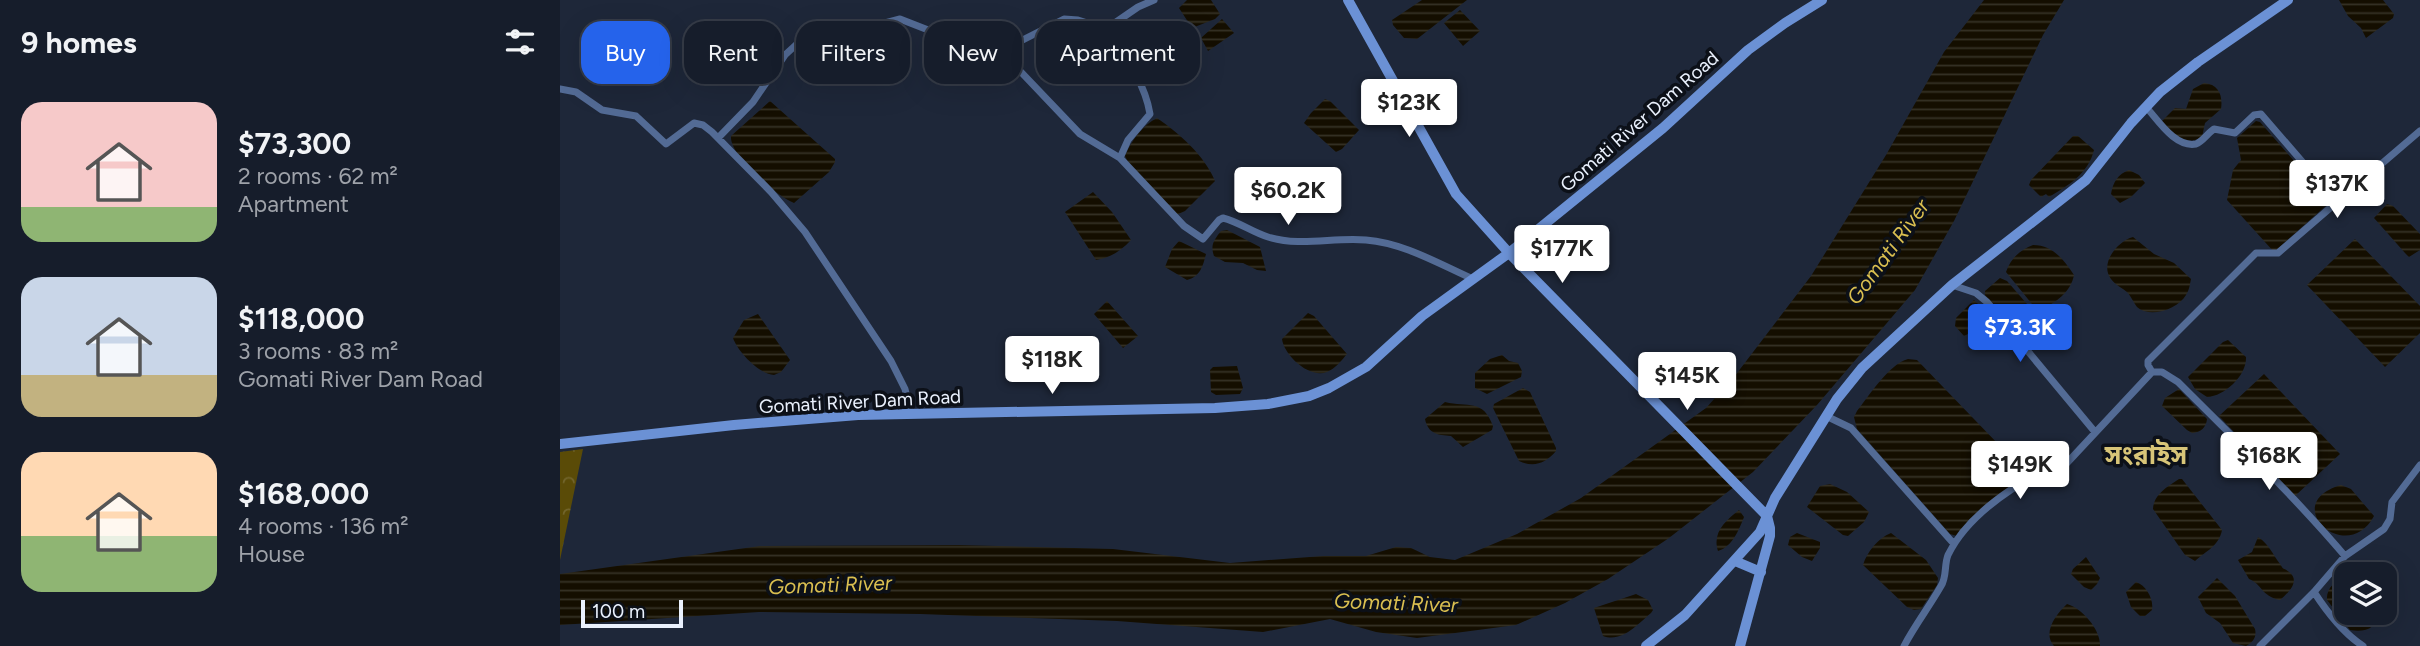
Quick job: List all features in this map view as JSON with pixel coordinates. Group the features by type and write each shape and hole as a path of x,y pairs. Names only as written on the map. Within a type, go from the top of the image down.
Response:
{"street":[{"path":"1118,21 1154,0"},
{"path":"1348,0 1429,142 1449,184 1509,253 1767,516 1770,536 1740,646"},
{"name":"Gomati River Dam Road","path":"560,444 810,418 1215,408 1290,401 1329,388 1366,367 1422,316 1509,253 1663,128 1748,50 1822,0"},
{"path":"1646,646 1685,615 1760,532 1775,498 1826,416 1862,368 1952,285 2086,180 2146,107 2198,62 2288,0"},
{"path":"718,138 753,102 785,55 811,31 836,41 853,42 885,23 900,19 924,28"},
{"path":"1060,21 1081,21"},
{"path":"1022,73 1080,134 1120,158 1184,226 1203,239 1223,218 1268,237 1286,240 1364,240 1387,243 1427,257 1473,279"},
{"path":"1120,158 1128,141 1150,114 1148,100 1141,84"},
{"path":"560,89 576,92 602,110 636,116 666,144 694,123 703,125 718,138 806,232 891,361 905,389 911,414"},
{"path":"2146,107 2178,140 2191,144 2198,143 2214,130 2235,133 2254,115 2261,114 2337,202"},
{"path":"2152,372 2148,360 2256,253 2278,253 2420,131"},
{"path":"1952,285 1976,293 1987,302 2095,432"},
{"path":"1904,646 1943,582 1947,558 1954,544 1987,508 2018,485 2049,474 2066,464 2152,372 2162,372 2178,382 2266,469 2345,556"},
{"path":"1826,416 1851,428 1954,544"},
{"path":"2260,646 2314,592 2345,556 2384,529 2390,519 2392,502 2420,465"},
{"path":"1735,561 1761,572"},
{"path":"2314,592 2333,618 2363,646"}],"green space":[{"path":"583,449 560,560 560,452"}],"water":[{"path":"1187,0 1211,0 1220,14 1200,25 1200,21 1187,21 1179,8"},
{"path":"1422,0 1467,0 1417,39 1404,38 1392,20"},
{"name":"Gomati River","path":"1984,0 2064,0 2043,35 1954,221 1915,290 1817,405 1753,472 1669,538 1608,579 1565,603 1516,625 1417,638 1376,632 1330,619 1263,632 1117,621 759,612 560,625 560,574 760,546 959,545 1113,549 1230,563 1323,556 1366,556 1396,547 1411,548 1430,557 1455,560 1517,534 1581,498 1706,408 1734,377 1811,276 1886,155 1944,52"},
{"path":"2339,0 2383,0 2394,14 2393,18 2366,38"},
{"path":"1460,10 1480,31 1463,46 1444,23"},
{"path":"1222,19 1234,33 1208,51 1201,38"},
{"path":"2204,83 2219,92 2221,109 2205,123 2202,137 2184,140 2174,135 2161,122 2175,108 2186,109 2193,89"},
{"path":"1325,99 1359,130 1336,152 1304,123"},
{"path":"770,101 835,159 829,172 794,203 755,174 737,154 732,144 731,136"},
{"path":"1157,118 1190,146 1205,163 1215,181 1185,211 1176,215 1130,166 1125,156 1138,134"},
{"path":"2256,121 2260,122 2330,202 2274,252 2227,200 2233,170 2241,160 2237,138"},
{"path":"2073,136 2078,136 2094,150 2087,166 2070,183 2049,197 2046,194 2041,197 2029,185 2031,180"},
{"path":"2129,170 2139,175 2145,183 2131,197 2120,203 2111,194 2112,190 2119,176"},
{"path":"1093,192 1112,212 1131,240 1115,253 1096,260 1065,212"},
{"path":"2387,204 2393,206 2420,234 2420,250 2409,257 2374,218"},
{"path":"1227,230 1260,247 1266,271 1243,263 1225,262 1214,256 1212,249 1215,240 1221,231"},
{"path":"2133,237 2154,254 2174,263 2191,279 2187,293 2177,304 2163,311 2143,311 2128,293 2111,279 2107,266 2112,253"},
{"path":"2355,239 2420,306 2420,333 2385,367 2307,285"},
{"path":"1179,241 1206,254 1198,274 1191,279 1187,280 1165,267 1172,249"},
{"path":"2033,245 2052,251 2074,275 2066,291 2041,310 2036,309 2006,272 2016,255"},
{"path":"2000,278 2007,281 2027,304 2009,321 1985,295 1985,291"},
{"path":"1974,300 1999,325 1989,338 1982,341 1970,333 1964,336 1955,326 1956,318"},
{"path":"1107,301 1138,336 1123,348 1094,314"},
{"path":"1308,313 1314,316 1347,354 1336,367 1327,372 1313,372 1298,364 1287,352 1282,339"},
{"path":"758,314 790,360 781,372 774,375 762,371 750,361 739,350 733,338 744,320"},
{"path":"2228,340 2246,357 2243,371 2228,389 2207,397 2195,389 2188,377"},
{"path":"1502,355 1509,361 1518,363 1522,371 1521,377 1487,394 1475,388 1475,373 1490,359"},
{"path":"1908,359 1917,360 2028,475 1957,536 1950,534 1857,429 1854,417 1873,389 1894,367"},
{"path":"1237,366 1243,388 1240,394 1216,395 1211,392 1210,370 1213,367"},
{"path":"2264,374 2340,454 2295,496 2219,416"},
{"path":"1523,388 1530,392 1556,448 1548,459 1535,464 1519,461 1493,408 1494,404"},
{"path":"2179,389 2207,419 2206,425 2200,431 2192,433 2187,430 2162,406 2165,398"},
{"path":"1445,402 1474,406 1485,411 1493,426 1492,430 1463,447 1451,436 1434,433 1428,428 1425,419"},
{"path":"2182,479 2222,530 2215,544 2195,561 2185,555 2153,509 2159,495"},
{"path":"1830,484 1847,492 1869,512 1864,522 1848,536 1807,507 1820,486"},
{"path":"2341,485 2351,489 2374,516 2362,530 2348,535 2335,534 2323,527 2316,517 2315,505 2323,494"},
{"path":"1739,510 1744,517 1737,532 1727,546 1718,551 1718,533"},
{"path":"1797,533 1820,542 1820,548 1812,561 1802,557 1788,545 1790,537"},
{"path":"1891,533 1926,560 1938,578 1937,585 1921,609 1907,607 1863,565 1874,546"},
{"path":"2258,537 2294,579 2292,587 2280,600 2269,596 2249,579 2238,560 2252,552"},
{"path":"2086,557 2100,578 2091,590 2071,574"},
{"path":"2217,578 2235,596 2255,629 2254,639 2246,646 2233,643 2220,623 2206,613 2198,597"},
{"path":"2136,582 2146,589 2152,601 2152,610 2145,616 2140,616 2131,607 2126,592"},
{"path":"2334,584 2334,609 2327,600"},
{"path":"1636,594 1648,600 1653,610 1651,613 1623,635 1603,636 1594,608"},
{"path":"2067,604 2079,610 2090,621 2100,646 2054,646 2049,635 2050,630 2055,618"},
{"path":"2346,625 2374,625 2361,631 2350,630"}],"district":[{"name":"সংরাইস","path":"2146,455"}]}
